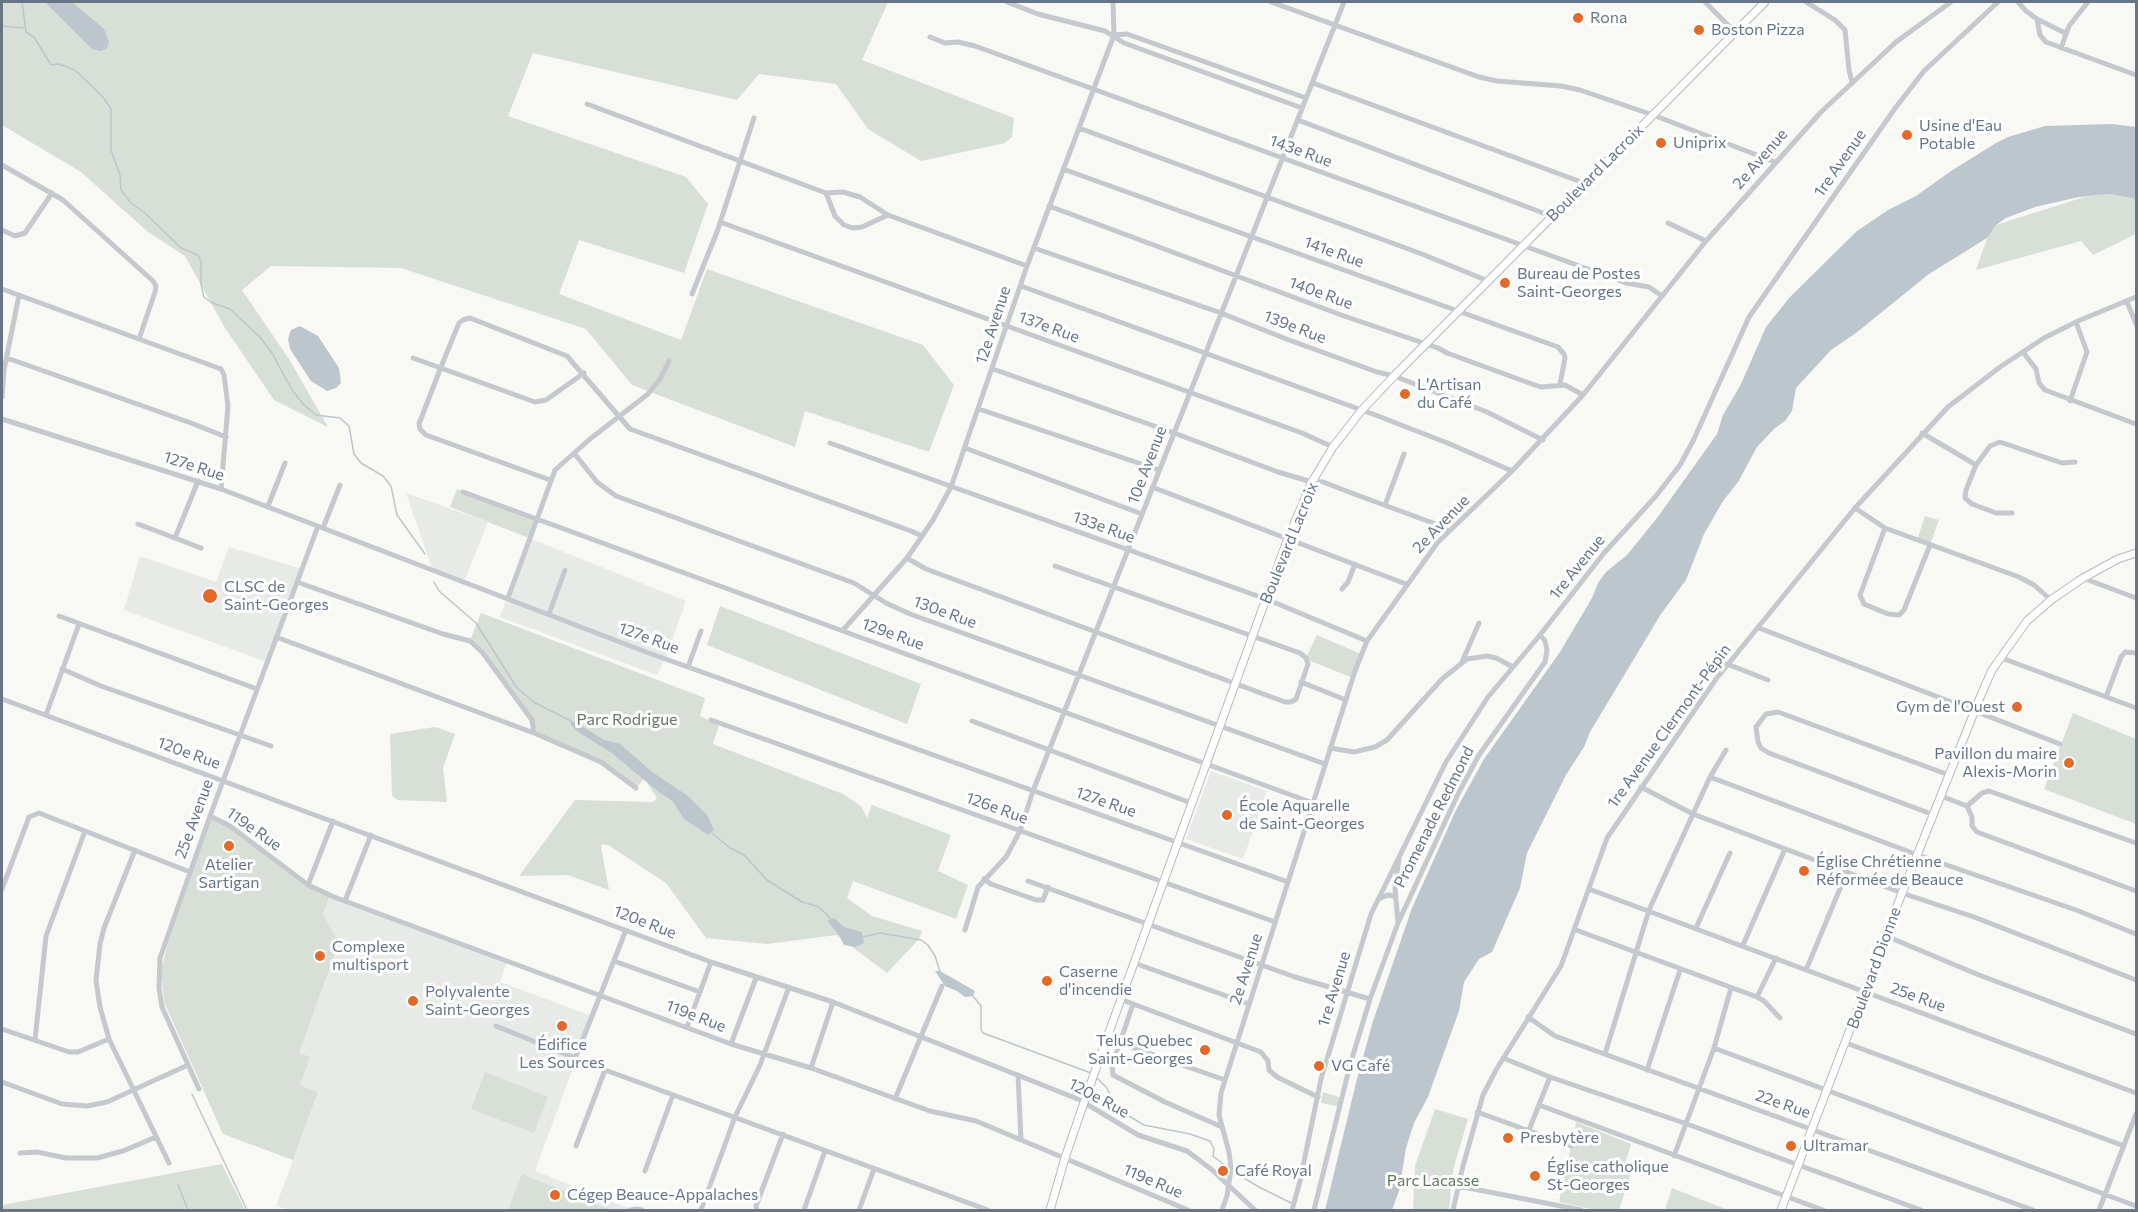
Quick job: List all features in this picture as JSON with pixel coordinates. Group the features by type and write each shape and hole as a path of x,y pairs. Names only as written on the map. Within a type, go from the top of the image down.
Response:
{"main road":[{"name":"Boulevard Lacroix","path":"1065,1158 1120,999 1288,538 1312,482 1333,447 1361,411 1394,376 1765,2"},
{"name":"Boulevard Dionne","path":"1781,1210 1902,893 1985,684 1999,657 2027,621 2051,600 2083,578 2136,553"},
{"path":"1050,1210 1065,1158"}],"street":[{"path":"1007,2 1038,14 1105,31 1124,43 1302,108"},
{"name":"12e Avenue","path":"843,630 907,558 951,487 1027,266 1114,35 1113,2"},
{"path":"1271,2 1479,77 1497,81 1572,88 1653,115 1775,162"},
{"name":"10e Avenue","path":"965,930 978,887 1006,857 1020,831 1064,711 1344,2"},
{"path":"1705,2 1735,32"},
{"path":"1806,2 1836,20 1845,30 1852,82"},
{"name":"2e Avenue","path":"1222,1210 1227,1196 1231,1170 1218,1107 1236,1043 1330,748 1367,641 1406,584 1448,531 1543,440 1583,395 1706,241 1775,162 1852,82 1908,32 1951,2"},
{"name":"1re Avenue","path":"1292,1210 1321,1078 1364,935 1400,852 1446,762 1483,704 1604,553 1656,496 1680,465 1749,317 1906,92 1924,71 1998,2"},
{"path":"2018,2 2025,11 2037,19 2065,33"},
{"path":"2061,48 2065,33 2088,2"},
{"path":"2037,19 2043,39 2061,48 2136,75"},
{"path":"1114,35 1127,34 1306,98"},
{"name":"143e Rue","path":"930,37 945,43 958,42 975,46 1626,283 1649,287 1662,296"},
{"path":"1313,82 1584,183"},
{"path":"587,104 826,193 843,192 860,197 888,215 1027,266"},
{"path":"692,294 720,222 753,118"},
{"path":"1298,120 1551,216"},
{"path":"1078,128 1422,254 1488,281"},
{"path":"2,165 63,200 153,281 156,286 155,292 139,339"},
{"name":"141e Rue","path":"1063,169 1558,347 1565,358 1560,384"},
{"path":"2,230 15,236 25,233 52,193"},
{"path":"826,193 835,216 844,225 853,228 862,227 888,215"},
{"name":"140e Rue","path":"1049,206 1532,384 1541,387 1560,384 1583,395"},
{"name":"137e Rue","path":"720,222 1302,433 1333,447"},
{"path":"1668,223 1706,241"},
{"name":"139e Rue","path":"1034,248 1394,376 1487,412 1543,440"},
{"path":"1021,286 1450,444 1512,471"},
{"path":"2,289 221,369 226,382 228,406 221,489"},
{"path":"2,397 19,295"},
{"name":"1re Avenue Clermont-Pépin","path":"1453,1210 1477,1112 1486,1088 1528,1017 1555,977 1576,930 1607,838 1727,663 1759,628 1855,508 1922,433 1963,394 2023,352 2076,322 2136,297"},
{"path":"2127,302 2136,324"},
{"path":"550,480 426,435 420,429 419,424 459,323 466,318 561,352 574,361 619,418 634,431 922,536"},
{"path":"2070,401 2087,352 2076,322"},
{"path":"2023,352 2036,369 2041,387 2070,401 2136,424"},
{"path":"7,358 226,437"},
{"path":"414,358 535,402 546,400 584,373"},
{"path":"508,598 555,470 648,394 660,379 669,361"},
{"path":"993,369 1278,472 1312,482 1323,482 1448,531"},
{"path":"979,409 1159,470"},
{"name":"127e Rue","path":"2,419 221,489 688,667 1288,882"},
{"path":"1922,433 1976,465"},
{"path":"2012,513 1996,513 1966,500 1965,490 1976,465 1990,446 2000,441 2062,463 2075,462"},
{"name":"133e Rue","path":"830,443 1266,599 1367,641"},
{"path":"965,448 1142,514"},
{"name":"130e Rue","path":"574,453 597,482 616,496 845,580 910,614 1325,764"},
{"path":"1385,505 1404,454"},
{"path":"268,506 285,463"},
{"path":"175,538 198,481"},
{"name":"25e Avenue","path":"199,1089 162,1007 158,971 162,950 297,582 340,485"},
{"path":"1152,487 1406,584"},
{"name":"129e Rue","path":"463,492 1313,803"},
{"path":"1855,508 1885,528 2019,577 2034,585 2051,600"},
{"path":"138,524 201,548"},
{"path":"1885,528 1860,598 1864,604 1888,614 1902,613 1907,606 1930,545"},
{"path":"907,558 926,569 1096,633 1288,702 1296,699 1308,664 1306,658 1054,566"},
{"path":"1342,589 1348,582 1355,564"},
{"path":"549,614 565,570"},
{"path":"2083,578 2136,598"},
{"path":"297,582 443,634 470,641 482,652 532,720 534,733"},
{"path":"59,616 257,690"},
{"path":"1462,662 1479,623"},
{"path":"46,715 79,624"},
{"path":"1759,628 2060,744"},
{"path":"688,667 701,631"},
{"name":"Promenade Redmond","path":"1314,1210 1350,1065 1370,999 1398,923 1458,794 1479,755 1545,662 1547,650 1545,641 1540,635"},
{"path":"276,637 534,733 601,762 636,788"},
{"path":"2106,697 2121,657 2125,652 2136,653"},
{"path":"1330,748 1354,752 1375,747 1387,740 1442,678 1462,662 1476,656 1487,656 1514,667"},
{"path":"1999,657 2136,708"},
{"path":"1727,663 1768,680"},
{"path":"62,669 102,686 271,746"},
{"path":"1301,682 1347,700"},
{"name":"120e Rue","path":"2,699 711,962 833,1002 1018,1075 1080,1101 1138,1135 1187,1150 1255,1210"},
{"path":"1934,815 1769,753 1761,748 1758,742 1756,727 1766,714 1778,712 1949,775"},
{"name":"126e Rue","path":"711,720 1275,922"},
{"path":"972,721 1191,802"},
{"path":"1605,1054 1649,910 1710,777 1726,750"},
{"path":"1710,777 2136,934"},
{"path":"1641,787 1693,814 1902,893 1974,917 2136,980"},
{"path":"1967,806 1989,790 2136,843"},
{"path":"1941,796 1967,806 1972,817 1972,826 1977,832 2136,891"},
{"path":"2,889 29,817 34,814 44,814 190,872"},
{"name":"119e Rue","path":"210,816 230,826 308,885 345,901 731,1044 811,1068 930,1111 976,1121 1188,1210"},
{"path":"308,885 333,821"},
{"path":"35,1040 46,936 85,831"},
{"path":"345,901 371,835"},
{"path":"1743,945 1785,849"},
{"path":"135,850 110,913 99,950 96,981 109,1039 169,1164"},
{"name":"Promenade Redmond","path":"1398,923 1395,877 1400,852"},
{"path":"1696,928 1730,853"},
{"path":"1806,970 1846,872"},
{"path":"984,879 991,884 1036,900 1043,900 1048,887"},
{"path":"1028,881 1295,977 1370,999"},
{"name":"25e Rue","path":"1589,889 2136,1093"},
{"name":"Promenade Redmond","path":"1378,900 1388,895 1394,896 1396,901"},
{"path":"575,1059 626,930"},
{"path":"1576,930 1757,997 1780,1018"},
{"path":"1886,936 1979,975 2136,1034"},
{"path":"1757,997 1776,958"},
{"path":"614,961 700,992"},
{"path":"687,1027 711,962"},
{"path":"1134,963 1249,1004"},
{"path":"1647,1070 1680,969"},
{"path":"731,1044 756,978"},
{"path":"895,1099 942,986"},
{"path":"702,1210 735,1117 764,1054 789,987"},
{"path":"1674,1156 1714,1048 1731,988"},
{"path":"1120,999 1261,1052 1273,1074 1318,1097"},
{"path":"811,1068 833,1002"},
{"path":"1133,1004 1111,1069 1113,1075 1165,1102 1222,1127"},
{"name":"22e Rue","path":"1528,1017 1555,1036 1813,1128 2033,1210"},
{"path":"496,1026 605,1071 988,1210"},
{"path":"2,1029 69,1052 78,1052 109,1039"},
{"path":"1120,1043 1225,1080"},
{"path":"1846,1043 2124,1146"},
{"path":"1714,1048 2136,1206"},
{"path":"1503,1058 1921,1210"},
{"path":"2,1082 47,1099 76,1106 96,1105 188,1065"},
{"path":"576,1146 605,1071"},
{"path":"1018,1075 1021,1140"},
{"path":"1529,1130 1550,1077"},
{"path":"645,1171 673,1095"},
{"path":"1539,1105 1823,1210"},
{"path":"1477,1112 1571,1146"},
{"path":"2099,1210 2136,1113"},
{"path":"757,1210 756,1206 783,1134"},
{"path":"20,1153 37,1152 66,1158 97,1158 123,1151 156,1137"},
{"path":"804,1210 825,1150"},
{"path":"859,1210 874,1169"},
{"path":"1458,1186 1581,1210"},
{"path":"630,1210 642,1210"}],"shaded area":[{"path":"45,2 72,2 104,29 109,42 107,48 101,51 92,49"},
{"path":"2112,124 2136,127 2136,199 2110,194 2079,197 2035,207 2006,218 1996,225 1987,238 1929,274 1856,333 1831,350 1796,388 1792,411 1785,421 1757,447 1738,482 1723,501 1704,534 1686,580 1661,614 1590,732 1527,853 1520,888 1492,952 1479,959 1464,982 1459,1011 1428,1097 1414,1123 1406,1148 1399,1191 1392,1210 1325,1210 1373,1021 1412,908 1456,810 1484,759 1560,652 1592,598 1598,583 1606,572 1627,555 1657,518 1717,434 1723,415 1740,386 1766,327 1790,297 1857,231 1888,210 1916,196 1996,143 2045,126"},
{"path":"300,326 318,336 339,368 341,383 336,388 327,391 311,381 290,349 288,339 291,330"},
{"path":"406,493 488,522 464,582 433,571"},
{"path":"529,538 686,601 666,657 657,675 500,617"},
{"name":"CLSC de Saint-Georges","path":"229,547 302,569 267,662 124,610 140,556 216,582"},
{"path":"571,721 604,740 620,744 651,771 687,795 707,815 714,830 708,835 684,819 672,801 613,754 577,731 571,725"},
{"name":"École Aquarelle de Saint-Georges","path":"1211,771 1267,791 1243,859 1186,839"},
{"path":"330,895 507,961 500,982 592,1016 535,1171 633,1210 289,1210 276,1206 318,1092 300,1085 299,1053 339,943 323,914"},
{"path":"834,918 844,927 862,932 864,943 855,947 844,945 829,923 828,920"},
{"path":"935,971 940,971 975,991 973,996 965,997 945,986"}],"green space":[{"path":"2,2 888,2 862,60 1014,118 1012,137 1005,143 921,161 868,129 836,84 759,74 737,100 533,53 508,116 686,177 708,204 684,273 579,240 559,294 681,340 707,269 923,345 954,385 929,452 805,411 795,447 632,385 586,329 401,268 271,266 242,290 289,359 328,427 274,400 225,328 185,256 148,232 81,172 2,125"},
{"path":"2110,194 2136,199 2136,234 2093,255 2081,241 1976,270 1988,236 1996,225 2084,197"},
{"path":"457,489 536,519 529,538 450,507"},
{"path":"1925,516 1939,520 1930,545 1917,540"},
{"path":"720,606 921,684 907,724 707,645"},
{"name":"Parc Rodrigue","path":"481,613 705,698 700,716 719,725 713,744 843,794 861,806 867,818 872,805 951,835 938,871 968,885 956,919 853,881 847,898 872,916 922,931 919,939 887,973 839,935 841,939 836,935 767,944 706,938 666,883 608,845 602,844 601,847 609,890 568,875 519,876 575,800 653,802 657,798 647,783 672,801 684,819 687,795 651,771 636,788 609,766 534,733 534,727 494,667 470,641"},
{"path":"1317,635 1361,654 1353,678 1306,658"},
{"path":"2073,713 2136,739 2136,824 2044,789"},
{"path":"435,727 455,734 443,768 447,802 398,800 392,796 390,734"},
{"path":"211,819 229,828 305,886 330,895 323,914 339,943 299,1053 310,1057 300,1085 318,1092 293,1160 223,1134 164,1002 161,970 168,943"},
{"path":"485,1072 548,1097 534,1133 471,1109"},
{"path":"1323,1092 1342,1098 1340,1107 1321,1103"},
{"name":"Parc Lacasse","path":"1435,1109 1468,1119 1453,1170 1449,1210 1413,1210 1415,1166"},
{"path":"1576,1122 1631,1144 1623,1170 1631,1174 1619,1210 1595,1210 1559,1202"},
{"path":"222,1164 245,1210 2,1210 2,1205"},
{"name":"Cégep Beauce-Appalaches","path":"522,1174 611,1210 508,1210"},
{"path":"1672,1188 1728,1210 1665,1210"}],"waterway":[{"path":"22,2 26,32 34,37 51,65 59,64 75,70 103,97 111,109 111,150 120,175 121,190 131,203 145,213 181,248 198,255 201,262 201,284 204,297 212,303 230,309 260,337 272,353 292,390 304,405 316,415 340,418 349,426 354,454 361,463 383,476 391,486 397,515 425,554"},
{"path":"2,26 24,28"},
{"path":"434,582 439,591 476,623 517,688 535,703 571,721"},
{"path":"712,833 730,848 744,855 767,880 802,902 819,907 831,919"},
{"path":"863,937 880,933 921,940 928,945 935,956 940,972"},
{"path":"972,995 981,1006 983,1033 1091,1073"},
{"path":"1097,1078 1124,1113 1144,1125 1190,1134 1210,1141 1214,1149 1213,1156 1228,1168"},
{"path":"192,1094 247,1210"},
{"path":"1232,1171 1291,1203"},
{"path":"178,1185 188,1210"}],"place":[{"name":"Rona","path":"1578,18"},
{"name":"Boston Pizza","path":"1699,30"},
{"name":"Usine d'Eau Potable","path":"1907,135"},
{"name":"Uniprix","path":"1661,143"},
{"name":"Bureau de Postes Saint-Georges","path":"1505,283"},
{"name":"L'Artisan du Café","path":"1405,394"},
{"name":"CLSC de Saint-Georges","path":"210,596"},
{"name":"Gym de l'Ouest","path":"2017,707"},
{"name":"Pavillon du maire Alexis-Morin","path":"2069,763"},
{"name":"École Aquarelle de Saint-Georges","path":"1227,815"},
{"name":"Atelier Sartigan","path":"229,846"},
{"name":"Église Chrétienne Réformée de Beauce","path":"1804,871"},
{"name":"Complexe multisport","path":"320,956"},
{"name":"Caserne d'incendie","path":"1047,981"},
{"name":"Polyvalente Saint-Georges","path":"413,1001"},
{"name":"Édifice Les Sources","path":"562,1026"},
{"name":"Telus Quebec Saint-Georges","path":"1205,1050"},
{"name":"VG Café","path":"1319,1066"},
{"name":"Presbytère","path":"1508,1138"},
{"name":"Ultramar","path":"1791,1146"},
{"name":"Café Royal","path":"1223,1171"},
{"name":"Église catholique St-Georges","path":"1535,1176"},
{"name":"Cégep Beauce-Appalaches","path":"555,1195"}]}
